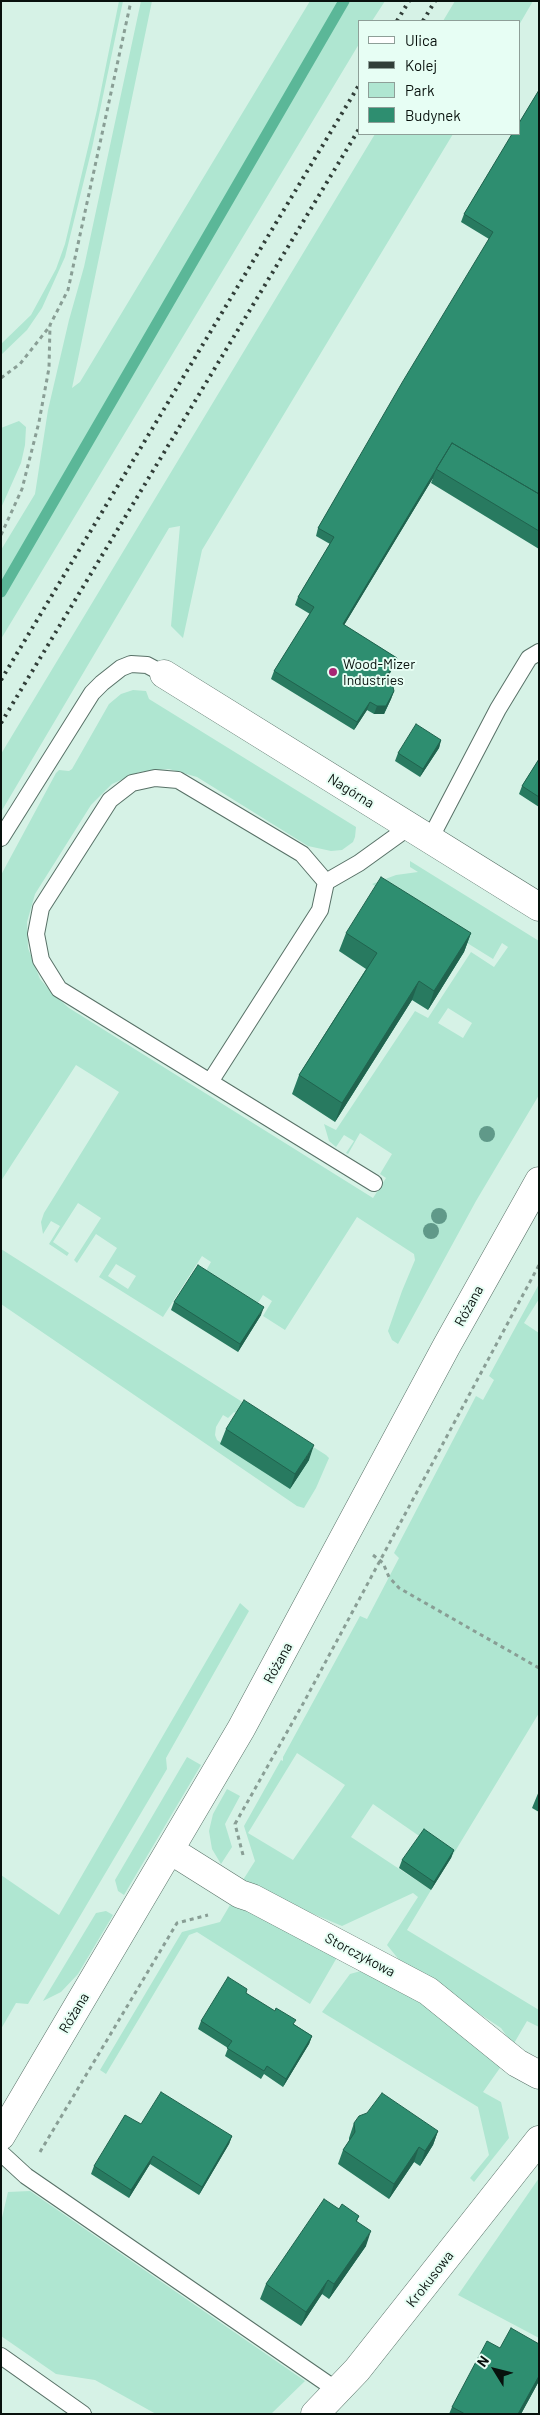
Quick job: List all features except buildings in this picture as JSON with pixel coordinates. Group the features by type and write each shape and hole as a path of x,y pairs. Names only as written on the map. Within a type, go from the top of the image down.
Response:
{"street":[{"name":"Nagórna","path":"164,674 539,907"},
{"name":"Różana","path":"1,2136 263,1690 446,1347 539,1181"},
{"name":"Storczykowa","path":"170,1850 240,1894 252,1898 428,1991 517,2062 539,2075"},
{"name":"Krokusowa","path":"315,2414 338,2391 404,2312 539,2140"}],"lane":[{"path":"210,1082 320,910 326,882 359,863 420,833 529,658 539,652"},
{"path":"1,838 92,693 121,668 131,664 147,664 164,674"},
{"path":"326,882 302,854 178,780 155,778 132,784 110,800 41,908 36,934 41,960 58,988 374,1183"},
{"path":"1,2153 26,2176 338,2391"},
{"path":"1,2356 82,2414"}],"path":[{"path":"1,378 20,364 50,325 68,290 131,1"},
{"path":"1,535 22,489 38,422 49,368 50,325"},
{"path":"240,1860 244,1854 235,1824 304,1702 539,1265"},
{"path":"344,1540 380,1560 389,1577 399,1588 539,1668"},
{"path":"26,2176 177,1923 208,1916 211,1910"}],"green space":[{"path":"119,1 123,1 92,148 65,257 42,308 27,330 1,355 1,344 31,315 56,269 65,244 97,110"},
{"path":"141,1 152,1 72,388 80,382 310,1 385,1 373,20 358,20 358,46 1,639 1,550 35,494 48,410 69,320 84,267"},
{"path":"455,1 533,1 520,23 520,20 444,20"},
{"path":"374,135 452,135 202,550 183,638 171,626 180,526 169,528 1,812 1,754"},
{"path":"19,421 26,427 25,445 21,463 1,508 1,428"},
{"path":"133,690 146,691 149,699 356,827 355,837 353,842 342,850 331,851 308,846 197,777 169,769 139,772 112,784 91,805 35,894 27,922 28,948 40,979 69,1008 373,1198 386,1178 380,1174 392,1154 360,1133 348,1154 346,1153 354,1141 344,1135 336,1147 329,1141 324,1124 336,1130 415,1011 428,1018 471,952 494,967 508,947 502,943 493,959 372,884 396,875 418,872 410,867 410,861 539,941 539,1095 476,1201 398,1344 392,1340 388,1331 415,1260 414,1254 357,1217 285,1330 263,1316 272,1301 263,1295 255,1308 203,1276 211,1262 202,1256 163,1317 99,1277 117,1248 96,1234 77,1263 74,1260 101,1218 78,1203 53,1242 69,1253 67,1256 49,1244 60,1226 51,1221 43,1234 41,1222 44,1213 119,1092 76,1065 1,1181 1,875 56,773 59,770 69,771 72,769 109,704 121,694","holes":["448,1008 472,1023 463,1038 438,1023","116,1264 136,1276 128,1289 108,1276"]},
{"path":"1,1249 326,1455 329,1458 316,1488 304,1508 297,1506 1,1304","holes":["234,1412 308,1460 290,1488 217,1440 215,1435 216,1427 223,1415 228,1418"]},
{"path":"539,1284 539,1299 524,1323 539,1333 539,1713 451,1858 373,1804 351,1837 431,1890 407,1930 539,2010 539,2027 527,2021 513,2045 501,2028 400,1961 387,1945 418,1897 413,1893 342,1926 245,1885 247,1882 243,1880 255,1861 244,1826 281,1760 283,1761 283,1757 360,1616 367,1619 399,1558 394,1553 476,1396 483,1400 494,1380 489,1376","holes":["297,1753 345,1785 293,1860 248,1833"]},
{"path":"240,1603 249,1611 166,1758 167,1769 28,2004 16,2003 1,2029 1,1875 59,1915"},
{"path":"187,1757 201,1765 124,1895 118,1891 115,1880"},
{"path":"227,1789 240,1796 225,1824 232,1847 221,1864 212,1849 209,1831 213,1814"},
{"path":"234,1904 339,1954 310,2004 197,1932 189,1935 106,2074 100,2070 182,1932 220,1922 230,1905"},
{"path":"106,1911 113,1915 78,1974 61,1992 43,2001 96,1913"},
{"path":"368,1969 442,2013 502,2065 483,2092 501,2102 509,2138 474,2182 470,2178 489,2155 478,2107 322,2012 350,1974"},
{"path":"539,2178 539,2338 458,2295"},
{"path":"30,2191 305,2381 271,2414 156,2414 95,2380 56,2374 1,2336 1,2222 8,2192"}],"waterway":[{"path":"1,592 344,1"}],"railway":[{"path":"398,20 409,1"},
{"path":"424,20 435,1"},
{"path":"1,680 358,87"},
{"path":"1,723 358,131"}],"place":[{"name":"Wood-Mizer Industries","path":"333,672"}]}
